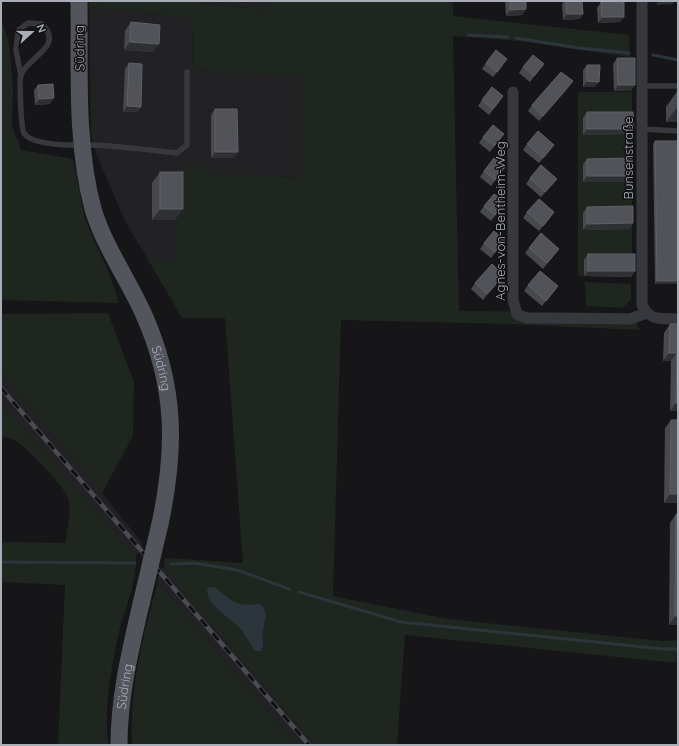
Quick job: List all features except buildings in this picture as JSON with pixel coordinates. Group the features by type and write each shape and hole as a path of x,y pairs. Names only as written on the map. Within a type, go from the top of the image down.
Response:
{"main road":[{"name":"Südring","path":"79,1 81,146 86,178 97,220 143,314 155,344 165,375 170,410 172,441 169,476 160,524 120,704 119,745"}],"street":[{"name":"Bunsenstraße","path":"642,1 642,305 647,313"},
{"name":"Agnes-von-Bentheim-Weg","path":"513,92 513,300 517,314 526,318 630,319 647,313"},
{"path":"647,313 654,318 678,319"}],"lane":[{"path":"21,76 26,66 44,50 48,42 49,34 42,24 28,23 18,31 16,50 21,76 22,126 25,134 32,140 68,146 177,153 187,145 187,72"},
{"path":"643,86 676,86"},
{"path":"643,129 678,131"}],"shaded area":[{"path":"89,1 200,1 204,4 269,10 269,1 453,1 453,16 629,35 630,57 519,41 453,36 459,311 632,313 640,330 511,324 341,320 333,596 448,619 662,641 678,640 678,662 405,635 397,745 315,745 164,569 165,558 243,563 225,318 182,318 147,258 176,262 179,165 210,167 210,174 301,177 302,76 193,71 192,18 89,7"},
{"path":"200,1 269,1 269,10 204,4"},
{"path":"89,7 192,18 193,71 302,75 301,177 210,174 210,167 176,262 147,258 124,219 96,154 91,135"},
{"path":"1,18 9,43 13,89 12,125 21,150 73,159 85,219 111,278 119,303 1,300"},
{"path":"578,92 632,92 632,277 584,260 584,276 578,276"},
{"path":"585,282 631,284 631,300 622,308 586,306"},
{"path":"108,313 134,382 133,436 102,493 1,373 1,314"},
{"path":"1,373 143,544 136,557 1,402"},
{"path":"1,402 136,557 133,586 119,632 113,660 107,717 108,745 58,745 65,585 1,582 1,542 65,543 70,507 68,498 59,483 33,455 16,441 9,438 1,438"},
{"path":"162,567 315,745 297,745 158,582 157,580"},
{"path":"158,582 297,745 132,745 133,704 138,663"},
{"path":"208,587 214,587 234,602 251,605 260,604 263,607 266,616 263,633 263,647 261,651 255,651 241,629 213,604 207,593"}],"waterway":[{"path":"468,35 508,37"},
{"path":"516,38 579,48 629,53"},
{"path":"653,55 678,60"},
{"path":"1,562 135,563"},
{"path":"171,564 194,563 237,570 289,589"},
{"path":"299,592 401,622 663,649 678,649"}],"railway":[{"path":"1,388 309,745"}]}
